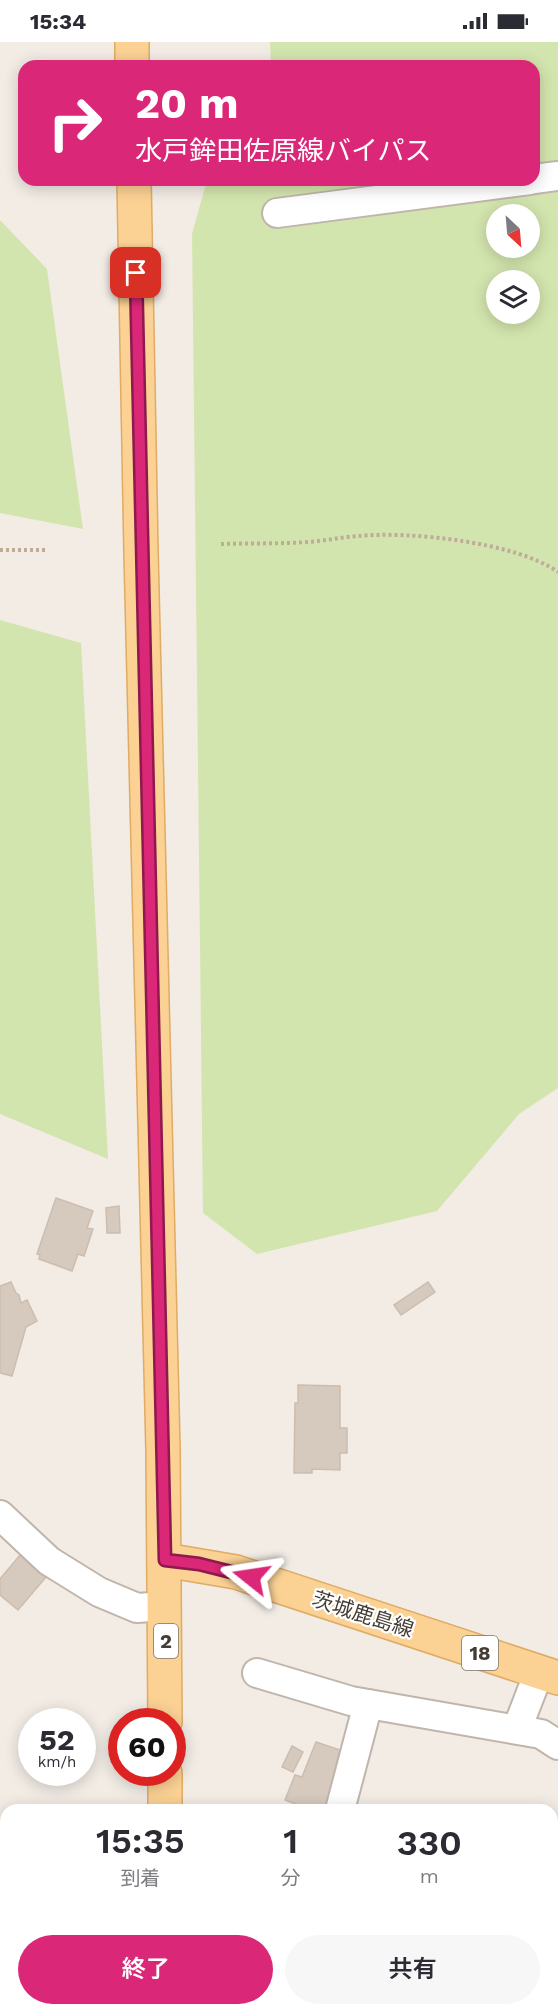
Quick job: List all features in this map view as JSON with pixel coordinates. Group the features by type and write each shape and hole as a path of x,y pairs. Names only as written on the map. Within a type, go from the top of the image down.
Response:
{"main road":[{"path":"132,42 132,60"},
{"name":"2","path":"134,186 165,1560 165,1708"},
{"name":"茨城鹿島線","path":"165,1560 236,1572 549,1675"},
{"path":"165,1786 165,1804"}],"street":[{"path":"540,179 558,176"},
{"path":"277,213 486,186"},
{"path":"0,1515 49,1561 99,1592 137,1608 165,1606"},
{"path":"257,1673 311,1690 368,1704 541,1734 558,1745"},
{"path":"517,1729 549,1675"},
{"path":"342,1804 368,1704"}],"path":[{"path":"221,544 310,542 360,536 425,537 489,545 525,557 558,572"},
{"path":"0,550 47,550"}],"green space":[{"path":"270,42 558,42 558,1088 519,1114 437,1211 257,1254 203,1213 192,234 205,186 540,186 540,60 271,60"},
{"path":"0,220 47,269 83,529 0,513"},
{"path":"0,620 81,643 108,1159 0,1114"}],"building":[{"path":"56,1198 93,1211 87,1228 93,1229 84,1256 78,1254 72,1271 39,1259 40,1255 37,1254"},
{"path":"119,1206 120,1233 107,1233 106,1208"},
{"path":"11,1282 21,1303 27,1300 37,1321 26,1327 12,1376 0,1373 0,1286"},
{"path":"428,1282 435,1292 401,1315 394,1305"},
{"path":"298,1385 340,1386 340,1428 347,1428 347,1453 340,1453 340,1470 312,1469 312,1473 294,1473 295,1403 298,1403"},
{"path":"20,1555 46,1577 18,1610 0,1595 0,1579"},
{"path":"316,1742 352,1754 339,1804 295,1804 285,1800 295,1775 302,1777"},
{"path":"292,1746 303,1752 293,1772 282,1767"}],"route":[{"path":"136,273 165,1560 199,1564 251,1577"}]}
